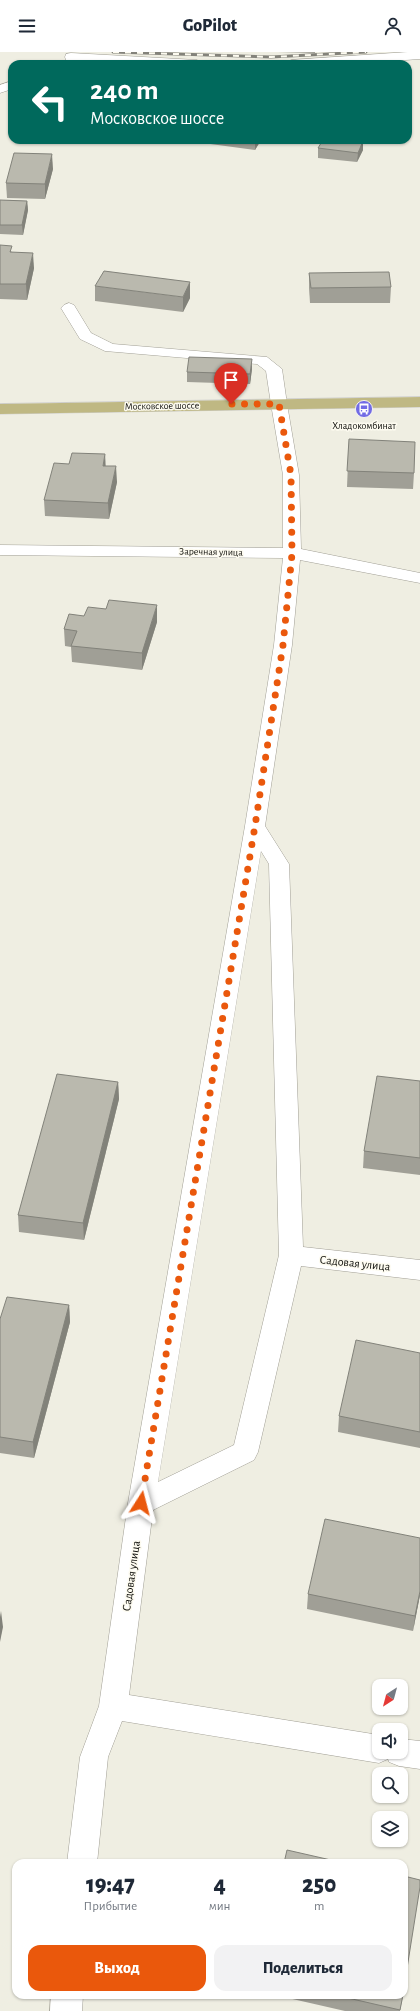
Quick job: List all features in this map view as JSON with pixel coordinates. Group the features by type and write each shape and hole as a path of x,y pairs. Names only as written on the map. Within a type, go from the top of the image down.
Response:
{"main road":[{"name":"Московское шоссе","path":"0,409 420,402"}],"street":[{"path":"66,60 75,54 148,60"},
{"path":"348,60 420,55"},
{"name":"Садовая улица","path":"69,308 85,336 110,348 261,360 274,369 291,475 292,554 283,645 255,826 141,1503 113,1706 94,1757 82,1859"},
{"name":"Заречная улица","path":"0,550 292,554 420,578"},
{"path":"141,1503 245,1452 291,1255 279,864 255,826"},
{"name":"Садовая улица","path":"291,1255 420,1270"},
{"path":"113,1706 372,1748"},
{"path":"408,1753 420,1755"},
{"path":"66,2011 68,1999"}],"building":[{"path":"320,144 362,144 358,153 318,148"},
{"path":"14,153 52,154 45,184 6,183"},
{"path":"0,200 27,201 22,225 0,225"},
{"path":"0,245 12,246 10,252 33,253 26,284 0,284"},
{"path":"104,271 190,282 183,297 95,286"},
{"path":"389,272 391,287 311,288 309,273"},
{"path":"189,357 252,359 250,374 187,372"},
{"path":"349,439 415,442 414,473 347,471"},
{"path":"72,453 105,454 103,466 116,466 108,503 44,500 54,463 69,464"},
{"path":"109,600 157,605 142,653 71,646 77,631 64,629 69,614 84,616 88,607 106,609"},
{"path":"57,1074 118,1082 83,1223 18,1215"},
{"path":"377,1076 420,1081 420,1158 364,1151"},
{"path":"7,1297 69,1305 33,1442 0,1437 0,1319"},
{"path":"356,1340 420,1353 420,1432 339,1416"},
{"path":"325,1519 420,1538 420,1591 415,1616 308,1594"},
{"path":"287,1850 326,1859 285,1859"},
{"path":"408,1877 420,1880 408,1962"},
{"path":"352,1999 402,1999 400,2010"}],"railway":[{"path":"113,52 271,57 366,52"}],"place":[{"name":"Хладокомбинат","path":"364,409"}],"route":[{"path":"141,1503 255,826 283,645 292,554 291,475 283,420 279,404 231,404"}]}
